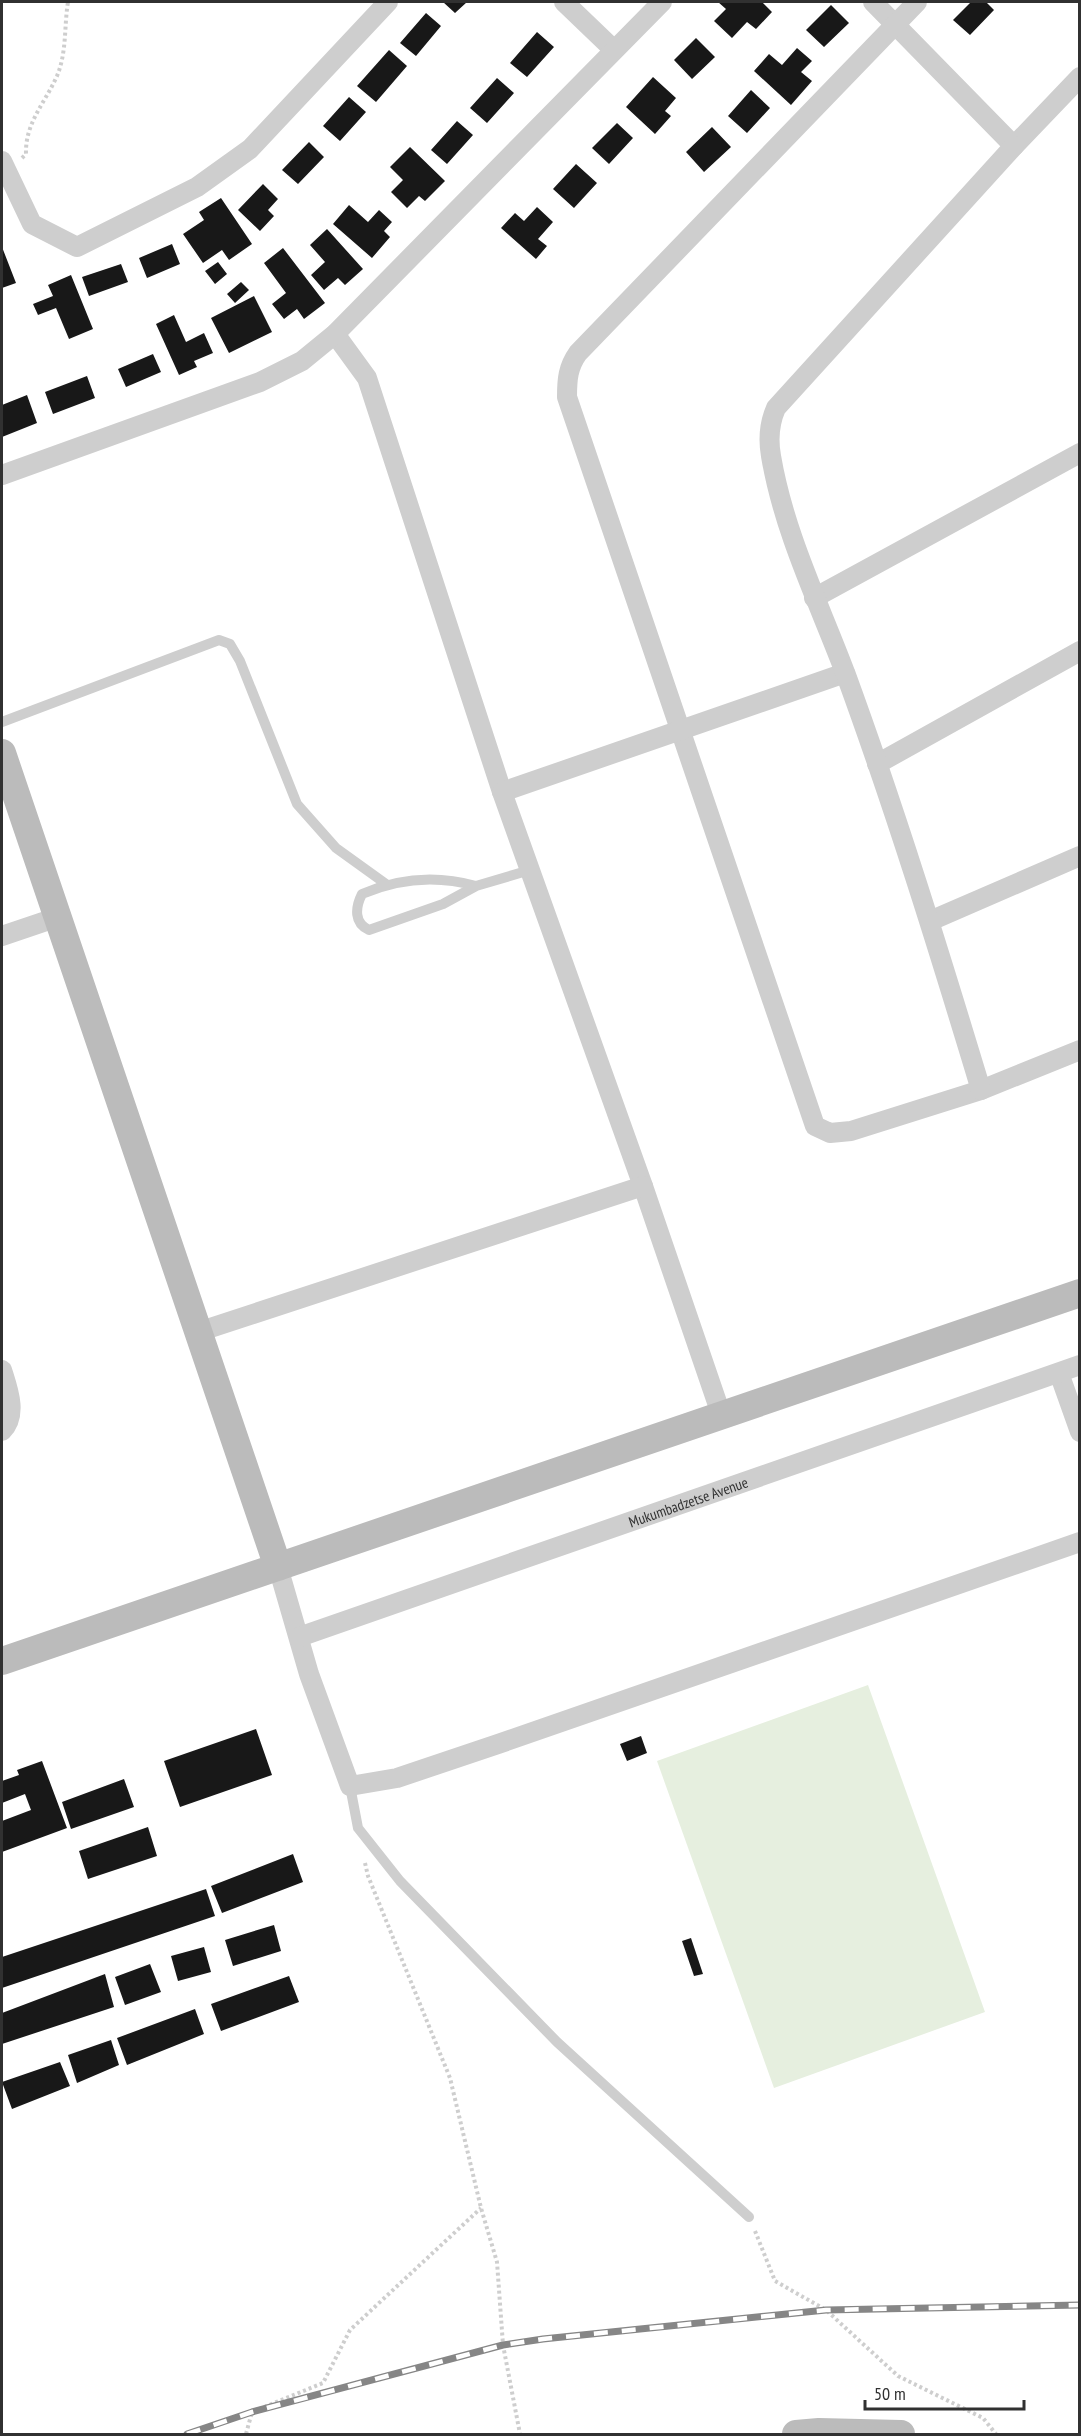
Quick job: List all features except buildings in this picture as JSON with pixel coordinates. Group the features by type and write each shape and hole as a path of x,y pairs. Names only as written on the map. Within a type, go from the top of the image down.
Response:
{"street":[{"path":"4,166 32,224 77,247 197,188 250,149 388,2"},
{"path":"564,2 614,50"},
{"path":"2,475 260,382 302,361 335,334 662,2"},
{"path":"873,2 1014,146"},
{"path":"917,2 571,363 567,397 679,733 815,1126 830,1133 851,1131 981,1090 1080,1050"},
{"path":"981,1090 930,921 877,764 785,514 769,435 771,420 776,408 1014,146 1080,78"},
{"path":"335,334 367,378 502,792 643,1186 721,1414"},
{"path":"814,597 1080,453"},
{"path":"877,764 1080,651"},
{"path":"502,792 679,733 845,673"},
{"path":"2,753 278,1567 309,1674 350,1786 397,1778 1080,1542"},
{"path":"930,921 1080,856"},
{"path":"2,936 58,917"},
{"path":"198,1332 643,1186"},
{"path":"2,1661 1080,1293"},
{"name":"Mukumbadzetse Avenue","path":"299,1637 1080,1365"},
{"path":"2,1370 11,1406 8,1423 2,1431"},
{"path":"1059,1373 1080,1432"},
{"path":"796,2434 819,2432 901,2434"}],"lane":[{"path":"2,722 219,639 230,644 240,661 297,804 336,848 386,884"},
{"path":"476,886 449,879 386,884 362,894 358,901 357,918 359,923 369,930 443,904 476,886 530,870"},
{"path":"350,1786 358,1828 400,1881 558,2042 749,2217"}],"path":[{"path":"4,166 26,154 26,138 36,111 57,76 65,47 64,27 68,2"},
{"path":"358,1828 368,1876 450,2078 481,2208 497,2262 503,2345 520,2434"},
{"path":"246,2434 252,2412 323,2383 350,2330 481,2208"},
{"path":"749,2217 775,2281 826,2310 897,2376 983,2418 996,2434"}],"green space":[{"path":"868,1685 985,2012 774,2088 657,1761"}],"railway":[{"path":"187,2434 252,2412 503,2345 543,2339 826,2310 1080,2305"}]}
